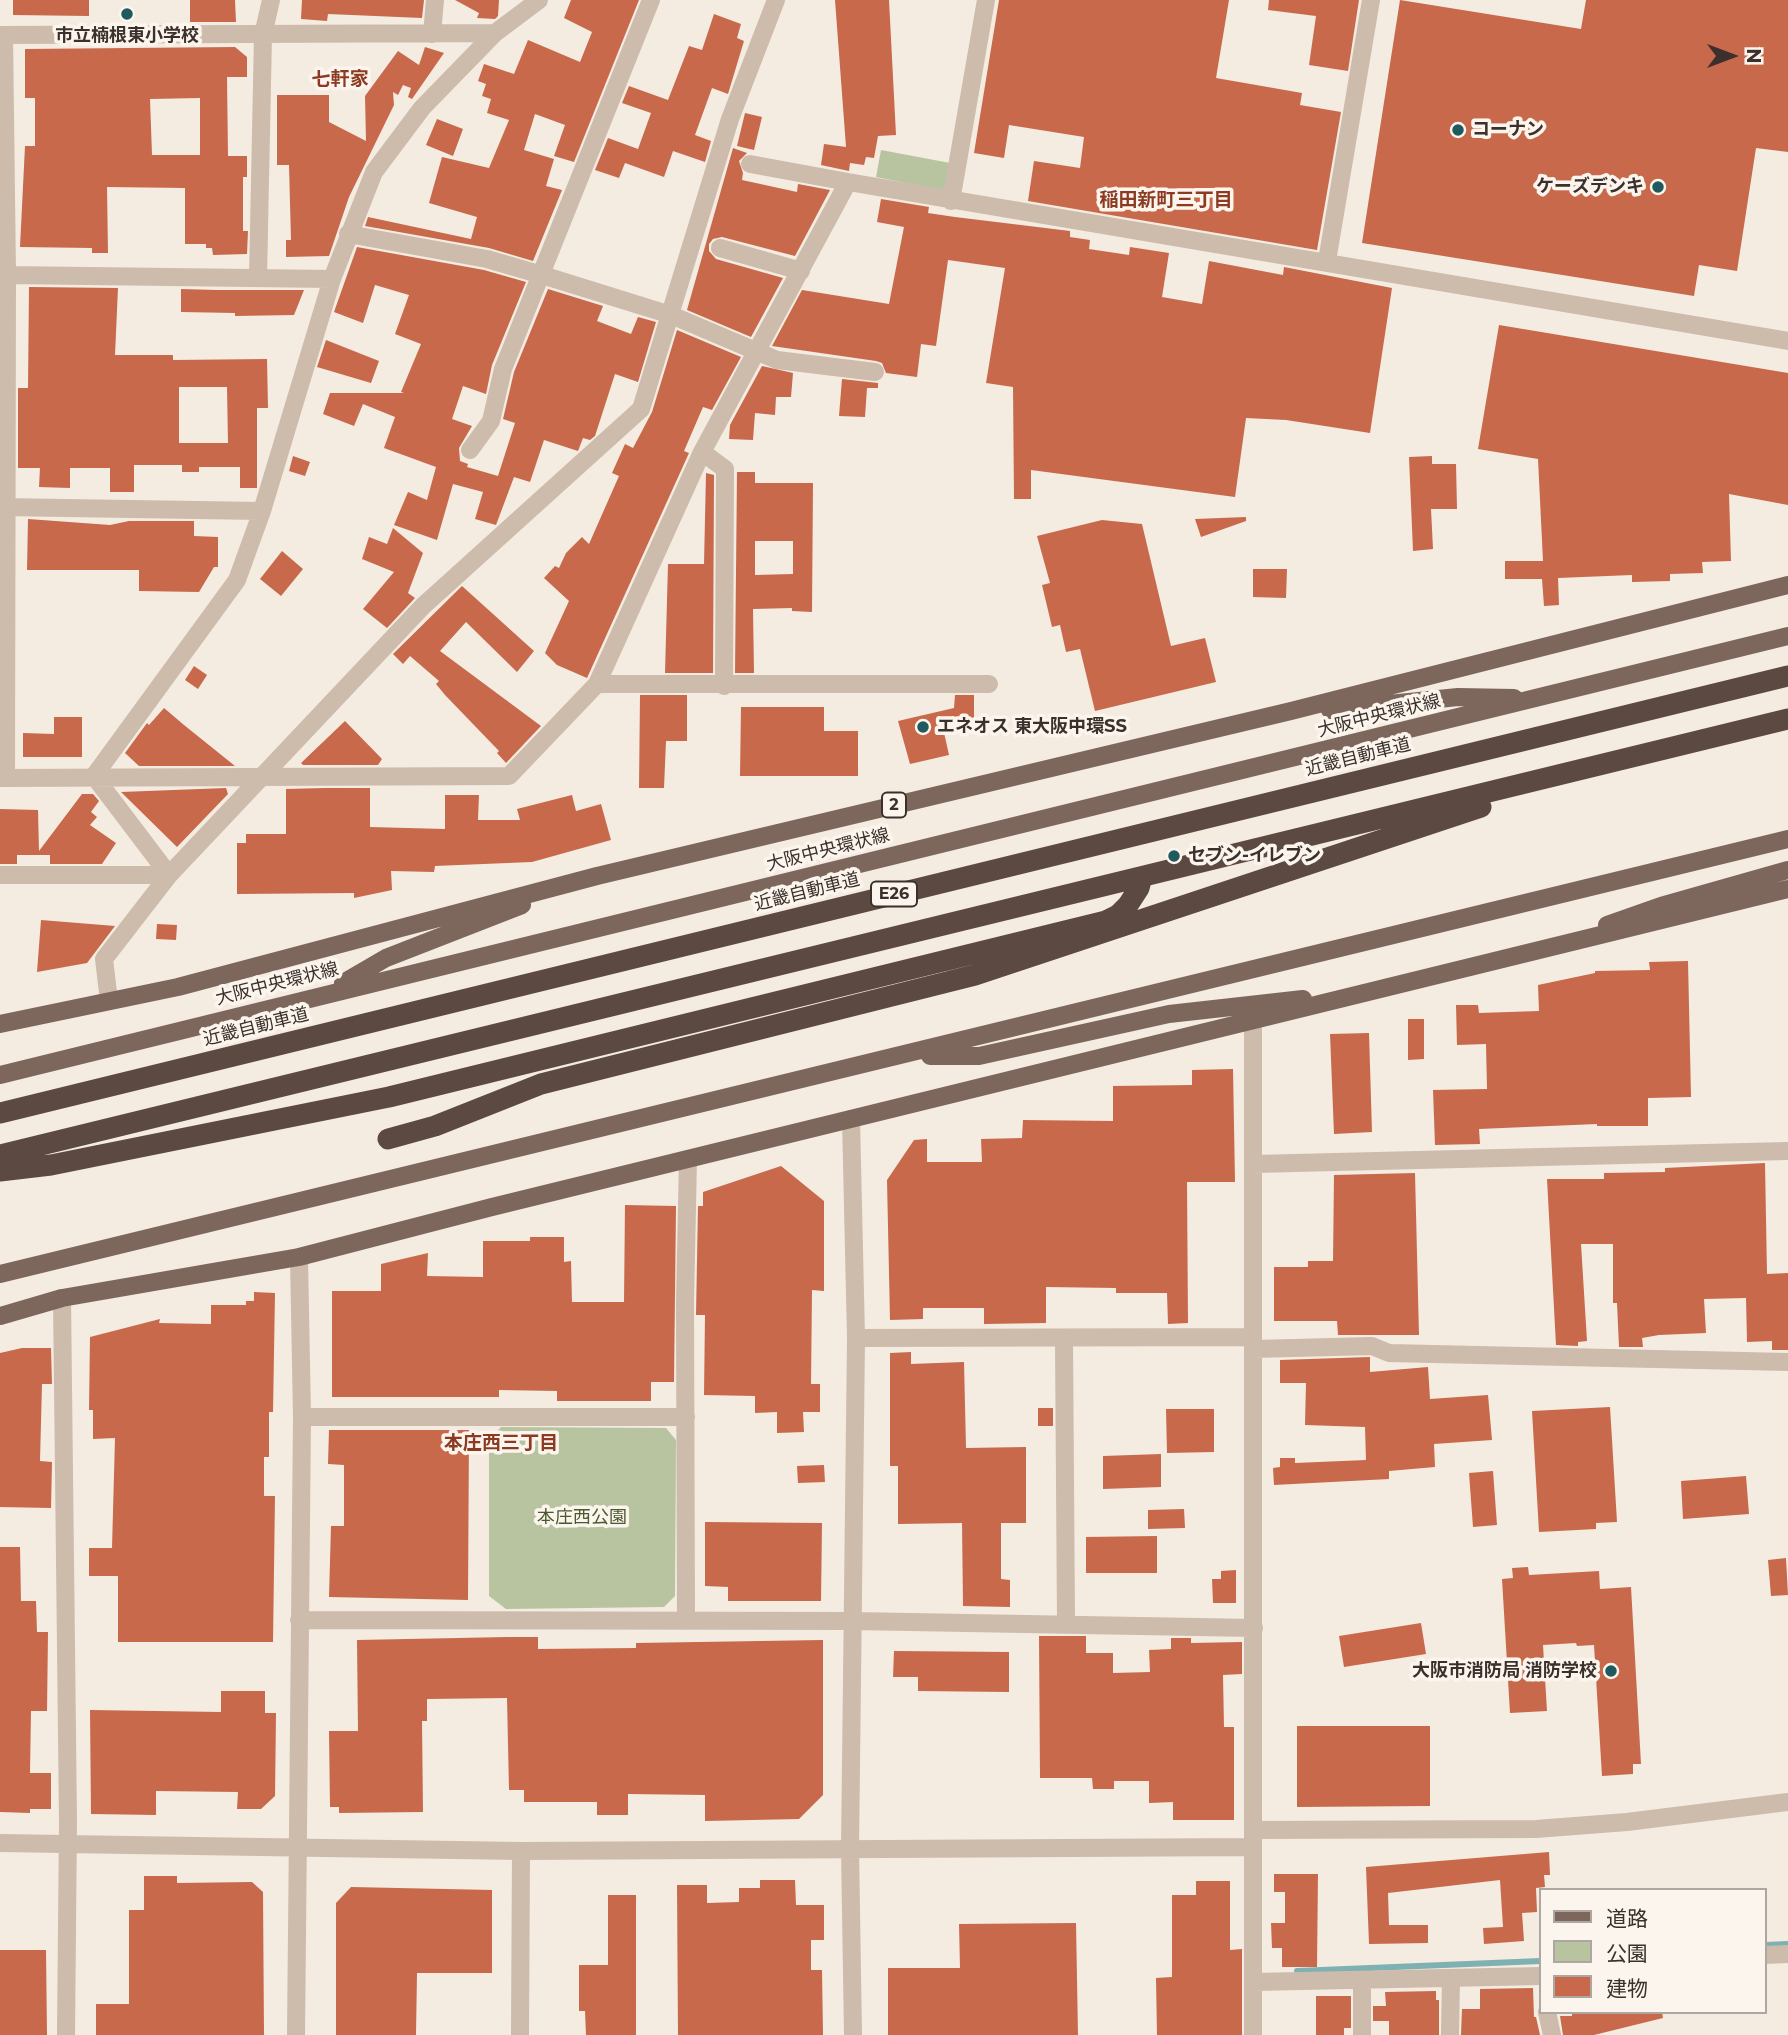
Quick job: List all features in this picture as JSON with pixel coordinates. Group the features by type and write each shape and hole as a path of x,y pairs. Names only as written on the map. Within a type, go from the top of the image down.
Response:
{"highway":[{"name":"近畿自動車道","path":"0,1113 1788,676"},
{"name":"E26","path":"0,1155 1788,719"},
{"path":"388,1139 435,1126 541,1084 975,975 1650,752"},
{"path":"0,1171 51,1165 365,1102 1113,918 1134,897 1142,877"}],"main road":[{"name":"2","path":"0,1024 178,986 597,876 1291,711 1788,585"},
{"name":"大阪中央環状線","path":"0,1075 1788,636"},
{"path":"1291,711 1369,708 1458,696 1537,699"},
{"path":"0,1274 911,1055 1788,839"},
{"path":"1562,945 1628,916 1788,870"},
{"path":"325,994 386,958 597,876"},
{"path":"0,1316 62,1298 299,1257 1788,890"},
{"path":"911,1055 979,1056 1169,1014 1362,994"}],"street":[{"path":"258,278 263,34 271,0"},
{"path":"432,34 435,0"},
{"path":"94,776 237,580 262,510 332,279 374,172 422,108 495,33 539,0"},
{"path":"470,450 491,421 503,369 652,0"},
{"path":"109,1001 104,959 169,875 423,606 641,409 730,119 776,0"},
{"path":"951,201 986,0"},
{"path":"1327,261 1370,0"},
{"path":"495,33 2,34 7,275 3,507 3,778 509,776 597,684 702,452 848,182"},
{"path":"750,164 951,201 1327,261 1788,341"},
{"path":"348,234 486,259 542,275 671,315 777,360 875,372"},
{"path":"720,248 801,271"},
{"path":"7,275 332,279"},
{"path":"702,452 725,469 724,686"},
{"path":"3,507 262,510"},
{"path":"597,684 989,684"},
{"path":"94,776 169,875"},
{"path":"0,875 169,875"},
{"path":"1252,1021 1252,2035"},
{"path":"851,1119 856,1338 850,1849 853,2035"},
{"path":"1254,1164 1788,1151"},
{"path":"686,1621 688,1159"},
{"path":"296,2035 302,1417 299,1257"},
{"path":"62,1298 68,1842 66,2035"},
{"path":"856,1338 1372,1346 1389,1353 1788,1362"},
{"path":"1064,1340 1066,1623"},
{"path":"302,1417 686,1417"},
{"path":"299,1620 853,1621 1254,1628"},
{"path":"0,1843 521,1851 850,1849 1536,1829 1627,1822 1788,1802"},
{"path":"520,2035 521,1851"},
{"path":"1767,1955 1788,1954"},
{"path":"1450,2035 1451,1978"},
{"path":"1252,1982 1540,1979"},
{"path":"1362,1980 1362,2035"},
{"path":"1547,2014 1552,2035"}],"green space":[{"path":"881,150 950,163 945,191 876,177"},
{"name":"本庄西公園","path":"501,1427 666,1428 676,1440 675,1596 664,1607 506,1609 489,1596 489,1440"}],"building":[{"path":"13,0 89,0 89,16 13,15"},
{"path":"190,0 235,0 236,22 190,22"},
{"path":"302,0 424,0 422,18 328,14 327,21 301,19"},
{"path":"455,0 499,0 498,16 495,19 477,18 479,13"},
{"path":"571,0 639,0 574,162 554,156 565,125 535,114 524,150 554,159 546,186 562,190 533,261 489,248 365,226 368,217 471,239 477,217 429,203 442,157 489,168 509,120 487,113 491,99 482,96 486,84 478,81 484,64 514,74 528,40 580,62 592,32 564,18"},
{"path":"835,0 889,0 896,135 878,136 874,158 866,157 864,165 850,163 849,171 821,165 824,144 846,147"},
{"path":"999,0 1229,0 1216,78 1302,93 1300,105 1341,112 1317,250 1028,201 1034,161 1080,168 1084,137 1009,125 1004,158 974,153"},
{"path":"1269,0 1359,0 1348,71 1309,65 1316,16 1268,10"},
{"path":"1400,0 1581,29 1586,0 1788,0 1788,152 1756,148 1737,271 1699,265 1694,296 1362,243"},
{"path":"714,14 741,24 737,38 744,41 728,94 712,88 695,135 711,141 705,162 673,151 664,177 625,163 619,178 595,170 608,138 638,149 651,113 622,103 629,86 668,100 689,46 702,50"},
{"path":"235,47 247,57 247,77 227,77 228,156 247,156 247,177 243,177 243,231 248,231 247,254 213,255 212,248 206,248 206,244 185,244 185,188 107,187 108,253 92,253 92,248 20,247 25,146 35,146 35,98 25,98 25,49","holes":["200,98 200,155 152,155 150,99"]},
{"path":"425,47 444,53 412,99 408,97 411,88 403,85 398,95 393,92 394,105 349,197 329,256 286,257 286,240 291,240 289,165 277,165 277,95 329,95 329,122 366,141 365,96 398,51 419,65"},
{"path":"745,113 762,117 754,150 737,146"},
{"path":"437,119 463,129 453,156 426,145"},
{"path":"733,148 747,153 739,161 742,180 797,192 798,184 830,190 795,256 722,237 713,239 709,244 709,251 716,259 783,278 751,337 687,310"},
{"path":"881,199 929,207 928,213 1070,231 1070,237 1090,240 1089,249 1129,255 1130,247 1169,253 1162,297 1202,304 1209,261 1283,275 1284,267 1392,288 1370,433 1286,420 1246,418 1235,497 1031,470 1031,499 1014,499 1013,387 986,383 1005,268 948,260 936,346 921,344 917,377 886,373 882,363 876,361 772,346 802,290 889,304 904,227 877,222"},
{"path":"357,247 484,270 526,282 492,365 486,394 463,386 452,419 472,426 459,448 460,461 468,464 467,467 498,476 515,423 503,419 514,372 548,289 603,306 597,321 631,334 638,317 656,322 638,382 615,374 595,436 590,440 583,438 578,451 544,440 530,482 514,477 496,525 475,519 483,492 453,484 437,540 394,525 408,492 427,500 436,467 384,448 395,417 363,404 354,426 323,414 330,393 404,393 401,392 421,344 395,334 409,295 375,285 363,323 334,312"},
{"path":"29,287 118,288 115,355 173,355 173,360 267,359 268,408 257,408 257,488 240,488 240,467 199,467 199,472 182,472 182,465 134,465 134,492 110,492 110,468 70,468 70,488 39,487 40,468 18,468 18,388 28,388","holes":["179,387 227,387 228,443 179,443"]},
{"path":"181,289 304,290 294,315 235,316 235,313 181,312"},
{"path":"1499,325 1788,373 1788,505 1729,494 1731,561 1702,562 1703,573 1670,574 1670,581 1632,582 1632,575 1558,578 1559,605 1544,606 1542,579 1505,579 1505,561 1543,561 1538,459 1478,449"},
{"path":"677,330 741,357 712,410 703,407 684,451 689,453 587,678 557,665 545,653 569,601 544,578 555,566 559,568 566,553 582,537 589,544 619,476 612,473 625,444 633,448 652,412"},
{"path":"326,340 379,361 371,383 317,367"},
{"path":"762,366 793,373 791,397 776,397 775,415 755,413 753,440 729,439 730,425"},
{"path":"842,379 878,383 878,388 867,388 865,417 839,416"},
{"path":"293,456 310,462 305,476 289,471"},
{"path":"1432,456 1432,464 1456,464 1457,509 1431,509 1433,549 1413,551 1409,457"},
{"path":"737,472 755,472 755,483 813,483 812,612 792,611 792,608 753,609 754,673 735,673","holes":["755,541 793,541 793,574 755,575"]},
{"path":"706,473 714,475 713,673 665,673 668,564 704,564"},
{"path":"1246,517 1246,521 1201,537 1195,519"},
{"path":"28,519 110,525 129,521 194,521 194,536 218,537 218,567 214,567 199,592 139,591 139,570 27,570"},
{"path":"1102,520 1142,524 1171,646 1205,638 1216,682 1095,711 1080,649 1066,652 1060,625 1052,627 1042,585 1050,583 1037,536"},
{"path":"393,528 423,553 408,593 415,598 387,628 363,609 394,572 362,559 369,537 387,544"},
{"path":"282,551 303,569 281,596 260,579"},
{"path":"1253,569 1287,569 1286,598 1253,597"},
{"path":"462,586 534,651 517,672 466,622 440,651 541,726 506,763 497,753 499,751 436,684 439,681 410,656 403,664 393,654"},
{"path":"194,666 207,675 198,689 185,680"},
{"path":"640,695 687,695 687,741 666,741 664,788 639,788"},
{"path":"955,695 974,695 974,728 943,728 949,755 910,764 898,721 954,708"},
{"path":"741,707 824,707 824,731 858,731 858,776 740,776"},
{"path":"164,708 235,766 139,766 125,753 147,723 149,725"},
{"path":"54,717 82,717 82,757 23,757 23,733 54,734"},
{"path":"345,721 382,759 378,765 301,763"},
{"path":"226,788 228,794 177,847 121,792"},
{"path":"370,788 370,827 445,829 445,795 479,795 478,820 520,820 517,809 572,795 576,811 601,804 611,840 532,862 435,866 434,872 391,871 392,890 354,898 354,893 237,894 237,843 246,843 246,834 286,834 286,789"},
{"path":"82,794 93,794 99,801 91,812 97,817 90,825 116,843 102,864 50,864 50,855 17,855 17,864 0,864 0,809 38,810 39,851"},
{"path":"41,920 115,926 87,963 37,972"},
{"path":"157,924 177,925 176,940 156,939"},
{"path":"1688,961 1691,1097 1648,1098 1648,1126 1597,1124 1479,1129 1480,1144 1435,1145 1433,1090 1487,1089 1486,1044 1457,1045 1456,1005 1478,1005 1479,1013 1539,1011 1538,985 1595,971 1650,970 1649,962"},
{"path":"1408,1019 1424,1019 1424,1059 1408,1060"},
{"path":"1369,1033 1372,1132 1334,1134 1330,1034"},
{"path":"1233,1069 1235,1182 1187,1182 1188,1323 1168,1324 1167,1293 1116,1293 1116,1288 1046,1287 1046,1323 984,1324 984,1308 923,1308 923,1319 890,1320 887,1180 914,1140 927,1139 927,1162 982,1162 981,1139 1022,1138 1023,1120 1113,1121 1113,1086 1192,1085 1192,1070"},
{"path":"1765,1163 1767,1274 1788,1273 1788,1350 1772,1350 1772,1341 1747,1342 1746,1298 1704,1299 1706,1333 1659,1335 1642,1338 1643,1347 1619,1347 1617,1303 1613,1303 1613,1244 1581,1244 1587,1341 1578,1342 1578,1346 1556,1345 1547,1179 1604,1179 1604,1173 1665,1172 1665,1168"},
{"path":"781,1166 824,1201 824,1291 812,1290 811,1384 820,1384 820,1412 803,1412 804,1432 777,1433 777,1412 755,1413 755,1396 704,1395 705,1315 696,1315 698,1206 703,1206 703,1192"},
{"path":"1415,1173 1419,1335 1338,1335 1337,1321 1274,1321 1274,1267 1308,1267 1308,1261 1333,1261 1334,1175"},
{"path":"625,1205 676,1206 674,1382 651,1382 651,1401 557,1401 557,1391 499,1390 499,1397 332,1397 332,1291 381,1291 381,1264 428,1253 427,1276 483,1277 483,1241 530,1241 530,1237 564,1237 564,1262 571,1261 572,1302 624,1302"},
{"path":"254,1292 275,1293 273,1412 269,1412 269,1457 264,1457 264,1496 275,1496 273,1642 118,1642 118,1576 89,1576 89,1548 112,1548 115,1438 93,1439 93,1410 89,1410 90,1337 160,1319 159,1323 211,1324 211,1305 246,1305 246,1301 254,1301"},
{"path":"22,1348 51,1348 52,1384 42,1384 40,1461 52,1462 51,1508 0,1507 0,1353"},
{"path":"911,1352 911,1364 964,1362 966,1448 1026,1447 1026,1523 1001,1523 1001,1579 1010,1580 1010,1607 963,1606 962,1523 898,1524 898,1466 890,1466 890,1353"},
{"path":"1370,1357 1370,1372 1428,1367 1430,1399 1488,1395 1492,1440 1434,1444 1435,1467 1389,1471 1389,1479 1274,1485 1273,1468 1280,1467 1280,1458 1295,1458 1295,1463 1366,1460 1365,1427 1305,1425 1306,1383 1280,1383 1280,1360"},
{"path":"1610,1407 1617,1522 1596,1523 1596,1529 1539,1532 1532,1411"},
{"path":"1038,1408 1053,1408 1053,1426 1038,1426"},
{"path":"1166,1409 1214,1409 1214,1452 1167,1453"},
{"path":"329,1430 469,1430 468,1600 329,1597 331,1526 344,1526 344,1465 328,1464"},
{"path":"1161,1454 1161,1487 1103,1489 1103,1456"},
{"path":"824,1465 825,1482 798,1483 797,1466"},
{"path":"1493,1471 1497,1525 1473,1527 1469,1473"},
{"path":"1746,1476 1749,1514 1683,1519 1681,1481"},
{"path":"1184,1509 1185,1528 1148,1529 1148,1510"},
{"path":"705,1522 822,1523 821,1601 728,1601 728,1587 705,1586"},
{"path":"1157,1536 1157,1573 1086,1573 1086,1537"},
{"path":"0,1547 20,1547 21,1601 36,1601 37,1632 48,1632 47,1711 31,1711 30,1773 51,1773 51,1809 30,1809 30,1813 0,1812"},
{"path":"1786,1558 1788,1595 1771,1596 1768,1560"},
{"path":"1528,1567 1529,1575 1599,1571 1600,1589 1631,1587 1641,1764 1633,1764 1633,1774 1602,1776 1594,1645 1543,1645 1547,1711 1510,1713 1502,1579 1513,1578 1512,1568"},
{"path":"1236,1570 1236,1603 1213,1603 1212,1579 1221,1579 1221,1571"},
{"path":"1421,1623 1426,1654 1344,1667 1339,1636"},
{"path":"1039,1636 1086,1636 1086,1653 1113,1653 1113,1673 1150,1672 1149,1650 1171,1649 1171,1638 1191,1638 1191,1643 1242,1642 1242,1674 1223,1675 1224,1727 1234,1727 1234,1820 1173,1820 1173,1802 1149,1803 1149,1781 1114,1781 1114,1789 1093,1789 1092,1778 1040,1778"},
{"path":"538,1637 538,1649 636,1648 636,1643 823,1640 823,1795 799,1819 705,1821 705,1795 628,1794 628,1815 597,1815 597,1802 524,1802 524,1790 509,1790 507,1698 427,1699 427,1721 422,1721 423,1812 339,1813 339,1807 330,1807 329,1731 358,1731 357,1640"},
{"path":"894,1651 1009,1652 1009,1692 918,1691 918,1677 893,1677"},
{"path":"221,1691 265,1691 265,1713 276,1713 275,1796 261,1809 237,1809 238,1792 156,1791 156,1815 91,1814 90,1710 221,1712"},
{"path":"1297,1726 1430,1726 1430,1806 1297,1807"},
{"path":"1549,1852 1550,1875 1544,1875 1545,1887 1536,1888 1537,1912 1522,1913 1524,1941 1484,1944 1483,1928 1503,1927 1500,1880 1388,1893 1389,1925 1428,1925 1428,1943 1369,1944 1366,1867"},
{"path":"1274,1874 1318,1874 1317,1967 1282,1967 1282,1948 1272,1948 1271,1923 1285,1923 1285,1892 1274,1892"},
{"path":"144,1876 177,1876 177,1883 252,1882 263,1892 264,2035 96,2035 96,2004 129,2004 129,1910 144,1910"},
{"path":"760,1880 795,1880 796,1905 824,1905 824,1940 811,1940 811,1970 822,1970 823,2035 678,2035 677,1885 707,1885 707,1903 739,1902 739,1888 760,1888"},
{"path":"1196,1881 1230,1881 1230,1950 1242,1949 1242,2035 1157,2035 1156,1978 1172,1977 1172,1895 1196,1895"},
{"path":"351,1887 492,1890 492,1973 417,1973 416,2035 336,2035 336,1903"},
{"path":"608,1895 636,1895 636,2035 586,2035 585,2011 579,2011 579,1965 608,1965"},
{"path":"1076,1923 1078,2035 888,2035 888,1968 960,1968 959,1924"},
{"path":"0,1950 46,1950 47,2035 0,2035"},
{"path":"1533,1988 1534,2017 1540,2035 1461,2035 1462,2009 1480,2009 1480,1989"},
{"path":"1436,1991 1436,2000 1439,2000 1439,2035 1389,2035 1389,2021 1373,2021 1373,2006 1386,2006 1385,1992"},
{"path":"1316,1996 1351,1996 1351,2028 1344,2028 1344,2035 1316,2035"},
{"path":"1662,2014 1663,2018 1594,2035 1563,2035 1560,2016"}],"waterway":[{"path":"1767,1945 1788,1944"},
{"path":"1297,1971 1540,1961"}],"place":[{"name":"市立楠根東小学校","path":"127,14"},
{"name":"コーナン","path":"1458,130"},
{"name":"ケーズデンキ","path":"1658,187"},
{"name":"エネオス 東大阪中環SS","path":"923,727"},
{"name":"セブン-イレブン","path":"1174,856"},
{"name":"大阪市消防局 消防学校","path":"1611,1671"}],"district":[{"name":"七軒家","path":"340,79"},
{"name":"稲田新町三丁目","path":"1166,200"},
{"name":"本庄西三丁目","path":"501,1443"}]}
